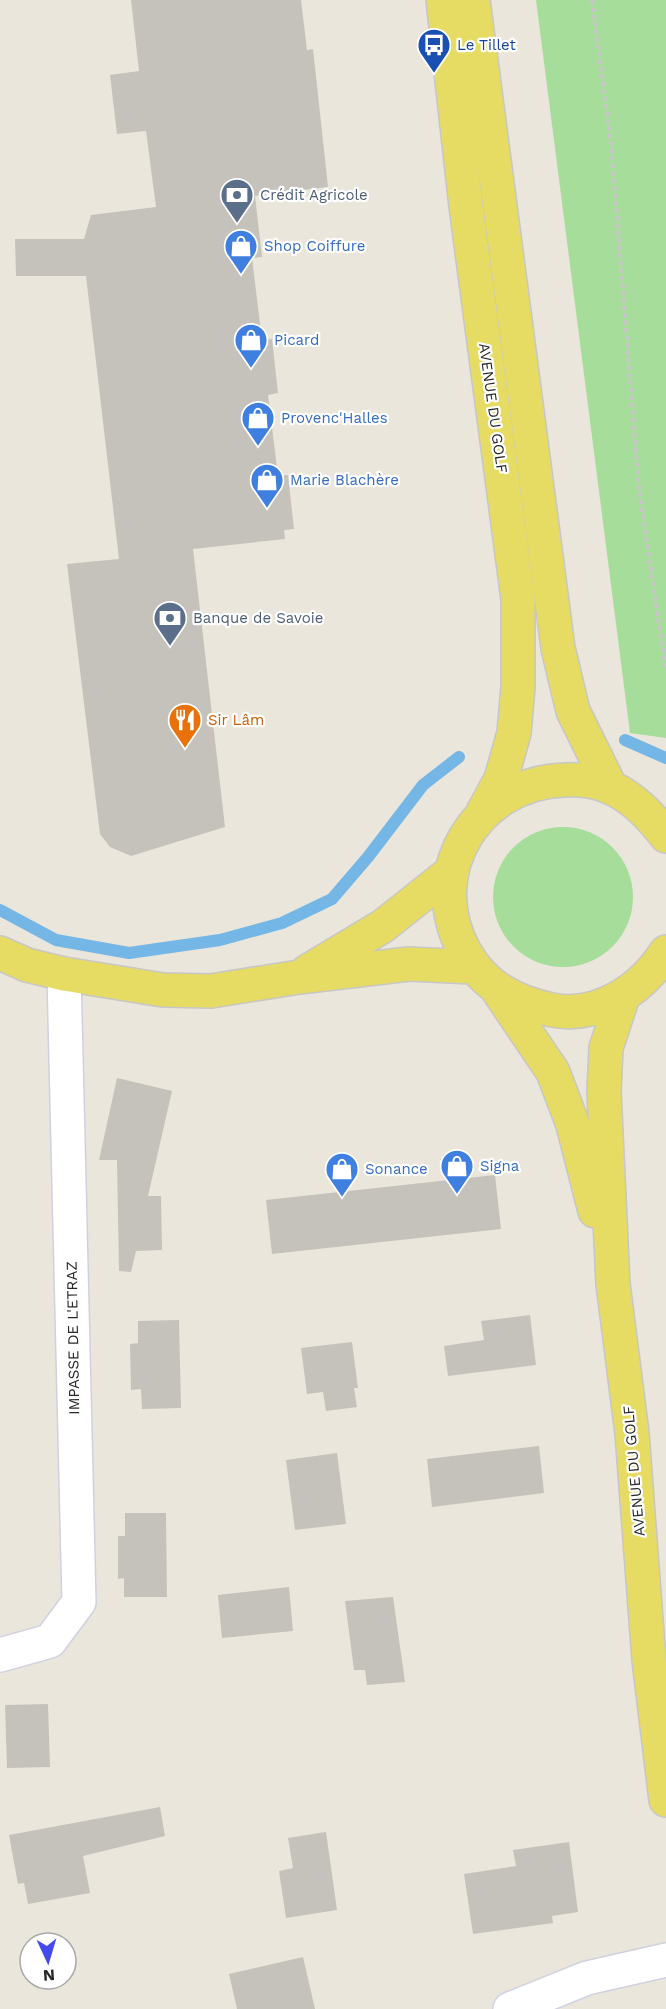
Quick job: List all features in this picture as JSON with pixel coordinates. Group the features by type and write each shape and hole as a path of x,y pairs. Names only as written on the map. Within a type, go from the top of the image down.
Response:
{"main road":[{"name":"AVENUE DU GOLF","path":"443,0 466,206 518,599 518,687 514,734 501,779 483,812"},
{"name":"AVENUE DU GOLF","path":"473,0 558,648 573,711 611,788"},
{"path":"666,836 642,807 611,788 578,779 543,780 511,792 483,812 462,840 451,872 449,905 457,938 473,967 498,991 528,1005 560,1011 593,1008 623,996 652,973 666,952"},
{"path":"299,977 383,926 451,872"},
{"path":"0,953 27,965 64,974 163,990 211,991 299,977 409,964 473,967"},
{"name":"AVENUE DU GOLF","path":"498,991 526,1028 553,1072 573,1125 613,1284"},
{"name":"AVENUE DU GOLF","path":"623,996 606,1048 604,1091 613,1284 632,1433 649,1660 666,1800"},
{"path":"632,1433 666,1569"}],"street":[{"name":"IMPASSE DE L'ETRAZ","path":"0,1655 50,1641 79,1602 64,974"},
{"path":"510,2009 587,1978 666,1960"}],"path":[{"path":"591,0 611,143 639,489 666,671"}],"green space":[{"path":"536,0 666,0 666,738 630,733"},
{"path":"563,827 590,832 613,847 628,870 633,897 628,924 613,947 590,962 563,967 536,962 513,947 498,924 493,897 498,870 513,847 536,832"}],"building":[{"path":"131,0 301,0 307,50 313,49 328,187 255,196 262,257 252,258 262,340 272,339 278,393 268,395 278,476 288,475 294,529 284,530 285,539 193,549 225,827 131,856 110,847 100,834 67,564 119,559 86,276 16,276 15,239 84,239 91,215 156,207 146,131 117,134 110,75 139,71"},
{"path":"117,1078 172,1091 148,1196 161,1196 162,1250 136,1251 131,1272 119,1271 117,1160 99,1160"},
{"path":"495,1175 501,1229 272,1254 266,1200"},
{"path":"530,1315 536,1365 448,1376 444,1346 484,1340 481,1321"},
{"path":"179,1320 181,1408 142,1409 141,1389 131,1390 130,1344 138,1343 138,1321"},
{"path":"352,1342 358,1388 354,1388 357,1407 326,1411 323,1392 307,1394 301,1348"},
{"path":"539,1446 544,1493 432,1507 427,1459"},
{"path":"337,1453 346,1524 295,1530 286,1460"},
{"path":"125,1513 166,1513 167,1597 124,1597 124,1578 118,1579 118,1536 125,1536"},
{"path":"289,1587 293,1631 222,1638 218,1595"},
{"path":"393,1597 405,1682 367,1685 365,1670 354,1670 345,1601"},
{"path":"48,1704 50,1767 7,1768 5,1705"},
{"path":"160,1807 165,1836 83,1856 90,1893 28,1904 24,1883 18,1884 9,1835"},
{"path":"326,1832 337,1910 286,1918 279,1871 293,1868 288,1838"},
{"path":"569,1842 578,1912 552,1916 553,1923 473,1934 464,1874 516,1866 513,1850"},
{"path":"303,1957 315,2009 237,2009 229,1974"}],"waterway":[{"path":"625,740 666,758"},
{"path":"0,910 56,940 129,953 220,940 282,923 332,899 368,857 423,785 459,757"}],"place":[{"name":"Le Tillet","path":"434,74"},
{"name":"Crédit Agricole","path":"237,224"},
{"name":"Shop Coiffure","path":"241,275"},
{"name":"Picard","path":"251,369"},
{"name":"Provenc'Halles","path":"258,447"},
{"name":"Marie Blachère","path":"267,509"},
{"name":"Banque de Savoie","path":"170,647"},
{"name":"Sir Lâm","path":"185,749"},
{"name":"Signa","path":"457,1195"},
{"name":"Sonance","path":"342,1198"}]}
